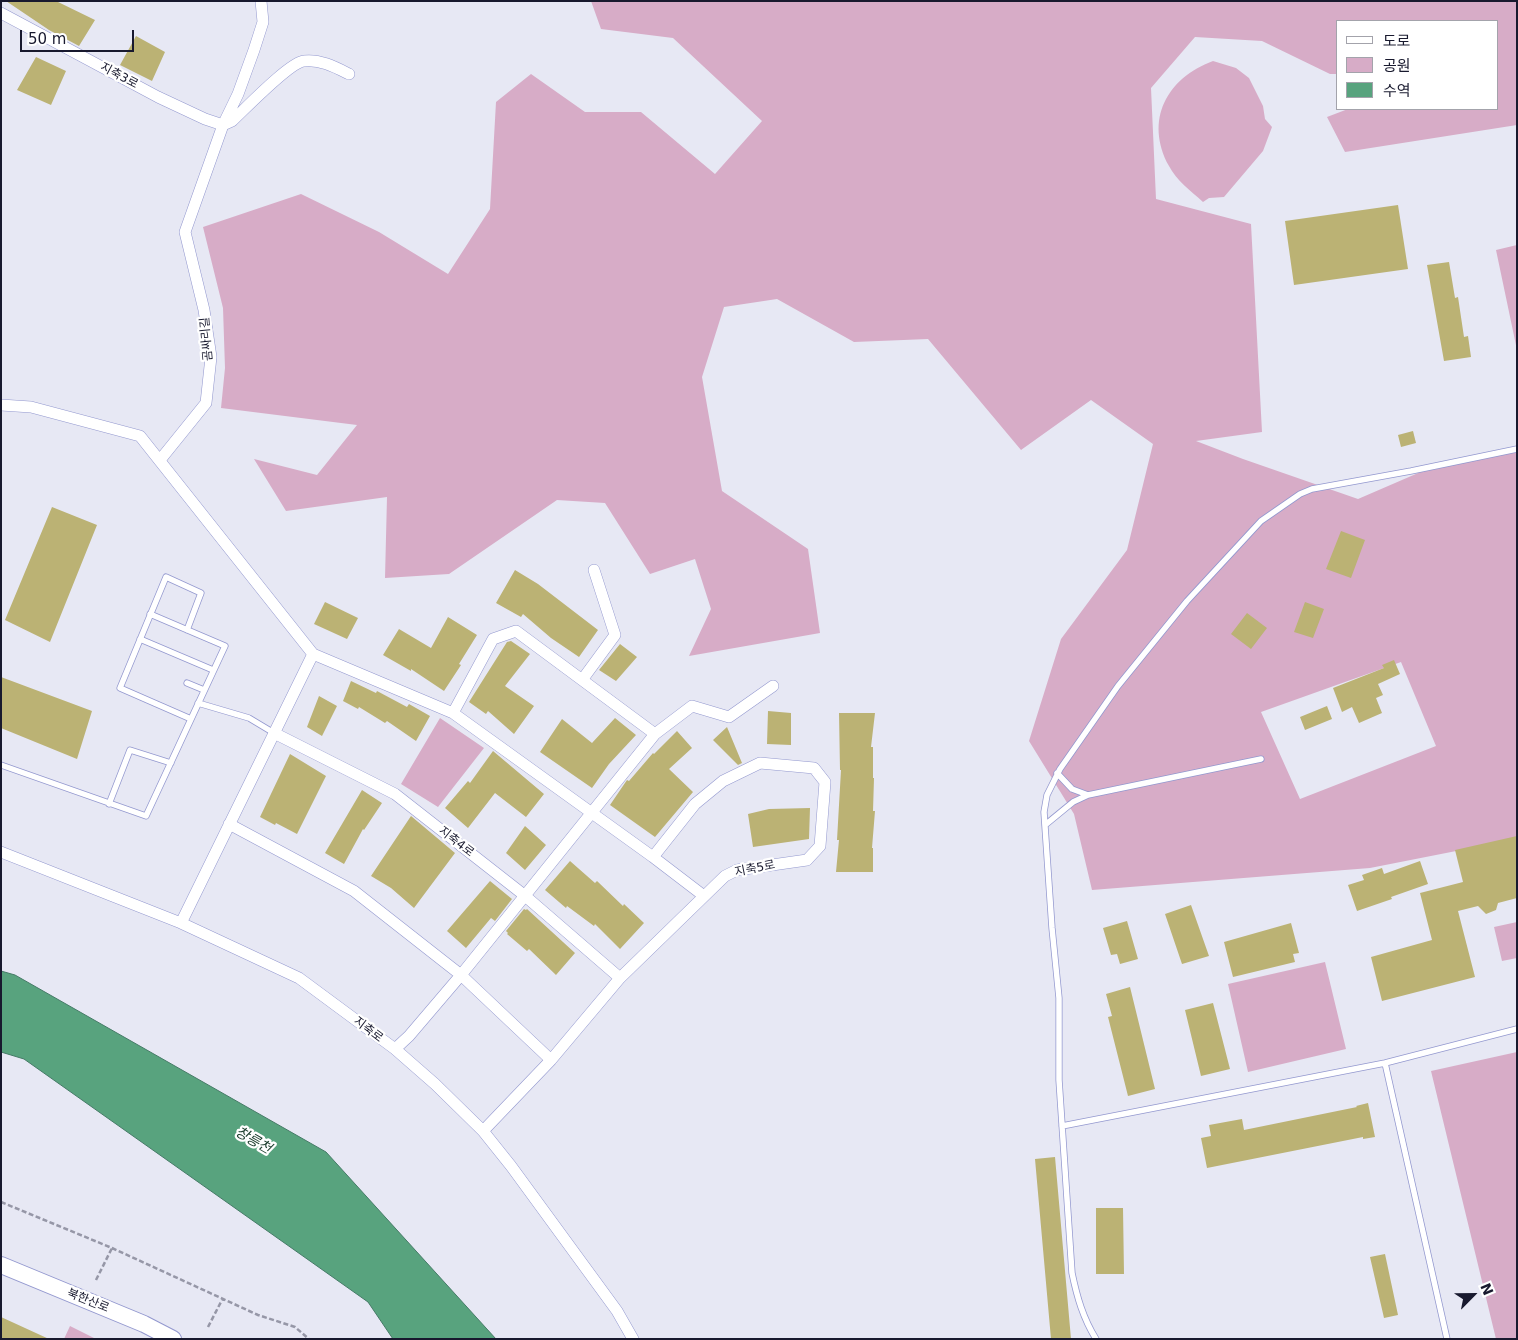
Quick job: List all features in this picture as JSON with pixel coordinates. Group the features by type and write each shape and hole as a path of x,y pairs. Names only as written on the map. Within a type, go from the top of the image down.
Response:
{"main road":[{"name":"북한산로","path":"1,1265 144,1324 173,1339"}],"street":[{"name":"곰싸리길","path":"160,460 206,403 211,357 204,310 185,232 223,125 238,94 263,22 260,1"},
{"name":"지축3로","path":"1,13 158,97 205,119 223,125"},
{"path":"223,125 232,121 286,71 303,61 331,65 349,74"},
{"path":"1,406 31,407 140,436 313,654 453,713 704,896"},
{"path":"582,680 615,635 594,570"},
{"path":"453,713 493,639 516,631 655,734"},
{"path":"181,923 313,654"},
{"path":"395,1049 409,1036 461,975 655,734 692,706 730,718 773,686"},
{"name":"지축4로","path":"274,733 395,794 524,895 620,978"},
{"name":"지축5로","path":"483,1131 551,1060 620,978 725,876 737,870 807,860 820,846 825,782 814,768 760,763 723,782 695,804 653,857"},
{"path":"229,824 354,891 461,975 551,1060"},
{"name":"지축로","path":"1,852 181,923 299,978 395,1049 435,1084 483,1131 517,1174 611,1303 633,1339"}],"lane":[{"path":"1096,1339 1078,1301 1072,1273 1059,1080 1059,998 1044,812 1046,795 1058,773 1118,686 1187,601 1261,521 1280,507 1300,494 1312,490 1517,449"},
{"path":"187,630 201,593 166,577 120,688 191,719"},
{"path":"1,765 146,816 225,646 150,614"},
{"path":"140,639 214,670"},
{"path":"187,683 204,690"},
{"path":"198,703 249,718 274,733"},
{"path":"110,804 130,750 170,763"},
{"path":"1045,825 1073,802 1088,795 1261,759"},
{"path":"1058,773 1072,789 1088,795"},
{"path":"1062,1126 1385,1063 1517,1029"},
{"path":"1385,1063 1447,1339"}],"path":[{"path":"1,1202 112,1248 258,1314 294,1327 309,1339"},
{"path":"96,1280 112,1248"},
{"path":"208,1327 223,1298"}],"green space":[{"path":"591,1 1517,1 1517,125 1345,152 1327,117 1345,110 1498,110 1498,20 1336,20 1336,74 1330,74 1262,41 1195,37 1151,88 1156,199 1251,224 1262,432 1196,441 1358,499 1439,464 1517,448 1517,839 1370,868 1092,890 1074,814 1029,741 1061,639 1127,550 1153,444 1091,400 1021,450 928,339 854,342 777,299 724,307 702,377 722,491 808,549 820,633 689,656 711,609 695,559 650,574 605,503 557,500 449,574 385,578 387,497 286,511 254,459 317,475 357,425 221,408 225,368 223,308 203,227 301,194 379,232 448,274 490,209 496,102 531,74 585,112 641,112 715,174 762,121 673,38 601,29","holes":["1401,662 1436,746 1300,799 1261,712"]},
{"path":"1213,61 1236,68 1249,78 1263,106 1265,119 1272,127 1263,151 1224,197 1209,198 1203,202 1180,181 1169,166 1162,149 1159,133 1160,117 1164,103 1183,78"},
{"path":"1517,245 1517,350 1496,250"},
{"path":"440,718 484,748 438,807 401,784"},
{"path":"1517,922 1517,958 1502,961 1494,927"},
{"path":"1325,962 1346,1049 1248,1072 1228,984"},
{"path":"1517,1052 1517,1339 1496,1339 1431,1071"},
{"path":"70,1326 96,1339 64,1339"}],"water":[{"name":"창릉천","path":"1,971 15,975 326,1152 496,1339 393,1339 368,1302 24,1059 1,1052"}],"building":[{"path":"6,1 56,1 95,20 79,46 49,30"},
{"path":"136,36 165,52 152,81 120,65"},
{"path":"36,57 66,71 51,105 17,90"},
{"path":"1398,205 1408,269 1294,285 1285,221"},
{"path":"1449,262 1455,298 1458,297 1464,337 1468,336 1471,357 1444,361 1427,265"},
{"path":"1413,431 1416,443 1401,447 1398,435"},
{"path":"52,507 97,525 50,642 5,620"},
{"path":"1341,531 1365,540 1351,578 1326,569"},
{"path":"515,570 538,584 598,630 579,657 551,638 523,614 521,617 496,603"},
{"path":"325,602 358,618 347,639 314,624"},
{"path":"1305,602 1324,609 1313,638 1294,632"},
{"path":"1247,613 1267,628 1251,649 1231,634"},
{"path":"448,617 477,635 444,691 411,669 411,671 383,655 399,629 431,648"},
{"path":"511,641 530,654 505,686 534,706 514,734 488,711 486,714 469,702 507,642"},
{"path":"620,644 637,657 616,681 599,670"},
{"path":"1394,660 1400,674 1378,684 1383,695 1376,698 1382,713 1359,723 1352,707 1342,712 1333,688 1384,668 1382,665"},
{"path":"1,677 92,711 77,759 1,728"},
{"path":"351,681 376,693 377,691 407,707 409,704 430,716 416,741 387,721 385,723 359,707 358,709 343,701"},
{"path":"319,696 337,706 322,736 307,727"},
{"path":"1327,706 1332,719 1305,730 1300,717"},
{"path":"768,711 791,713 791,745 767,744"},
{"path":"839,713 875,713 871,747 873,747 874,778 873,811 875,811 872,848 873,872 836,872 841,770"},
{"path":"615,718 636,735 609,764 592,788 540,752 562,719 592,743"},
{"path":"727,727 742,763 738,765 713,740"},
{"path":"677,731 692,748 669,769 693,792 655,837 610,805 627,780 629,781 653,753"},
{"path":"493,751 544,794 526,817 495,793 468,828 445,808 468,781 470,783"},
{"path":"290,754 326,776 297,834 260,817"},
{"path":"362,790 382,803 363,829 344,864 325,853"},
{"path":"810,808 809,839 753,847 748,814 769,809"},
{"path":"411,816 455,853 414,908 391,888 371,876"},
{"path":"525,826 546,845 525,870 506,853"},
{"path":"1517,836 1517,898 1498,903 1496,910 1486,914 1478,906 1458,911 1475,977 1382,1001 1371,957 1432,940 1420,893 1463,882 1455,850"},
{"path":"570,861 595,883 597,881 644,923 620,949 595,924 594,926 567,906 566,908 545,890"},
{"path":"1420,861 1428,884 1357,911 1348,885 1364,880 1362,875 1382,868 1384,874"},
{"path":"490,881 512,899 495,921 491,918 466,948 447,931"},
{"path":"1191,905 1209,956 1182,964 1165,914"},
{"path":"524,909 527,909 575,953 556,975 529,949 527,951 507,934 506,931"},
{"path":"1127,921 1138,959 1120,964 1117,954 1111,955 1103,928"},
{"path":"1291,923 1299,953 1293,954 1295,962 1233,977 1224,942"},
{"path":"1130,987 1155,1089 1128,1096 1108,1017 1112,1016 1106,994"},
{"path":"1213,1003 1230,1069 1201,1076 1185,1010"},
{"path":"1368,1103 1375,1137 1363,1139 1363,1137 1207,1168 1201,1138 1211,1136 1209,1125 1242,1119 1244,1130 1357,1107"},
{"path":"1055,1157 1071,1339 1051,1339 1035,1159"},
{"path":"1096,1208 1123,1208 1124,1274 1096,1274"},
{"path":"1385,1254 1398,1315 1384,1318 1370,1257"},
{"path":"1,1317 49,1339 1,1339"}]}
